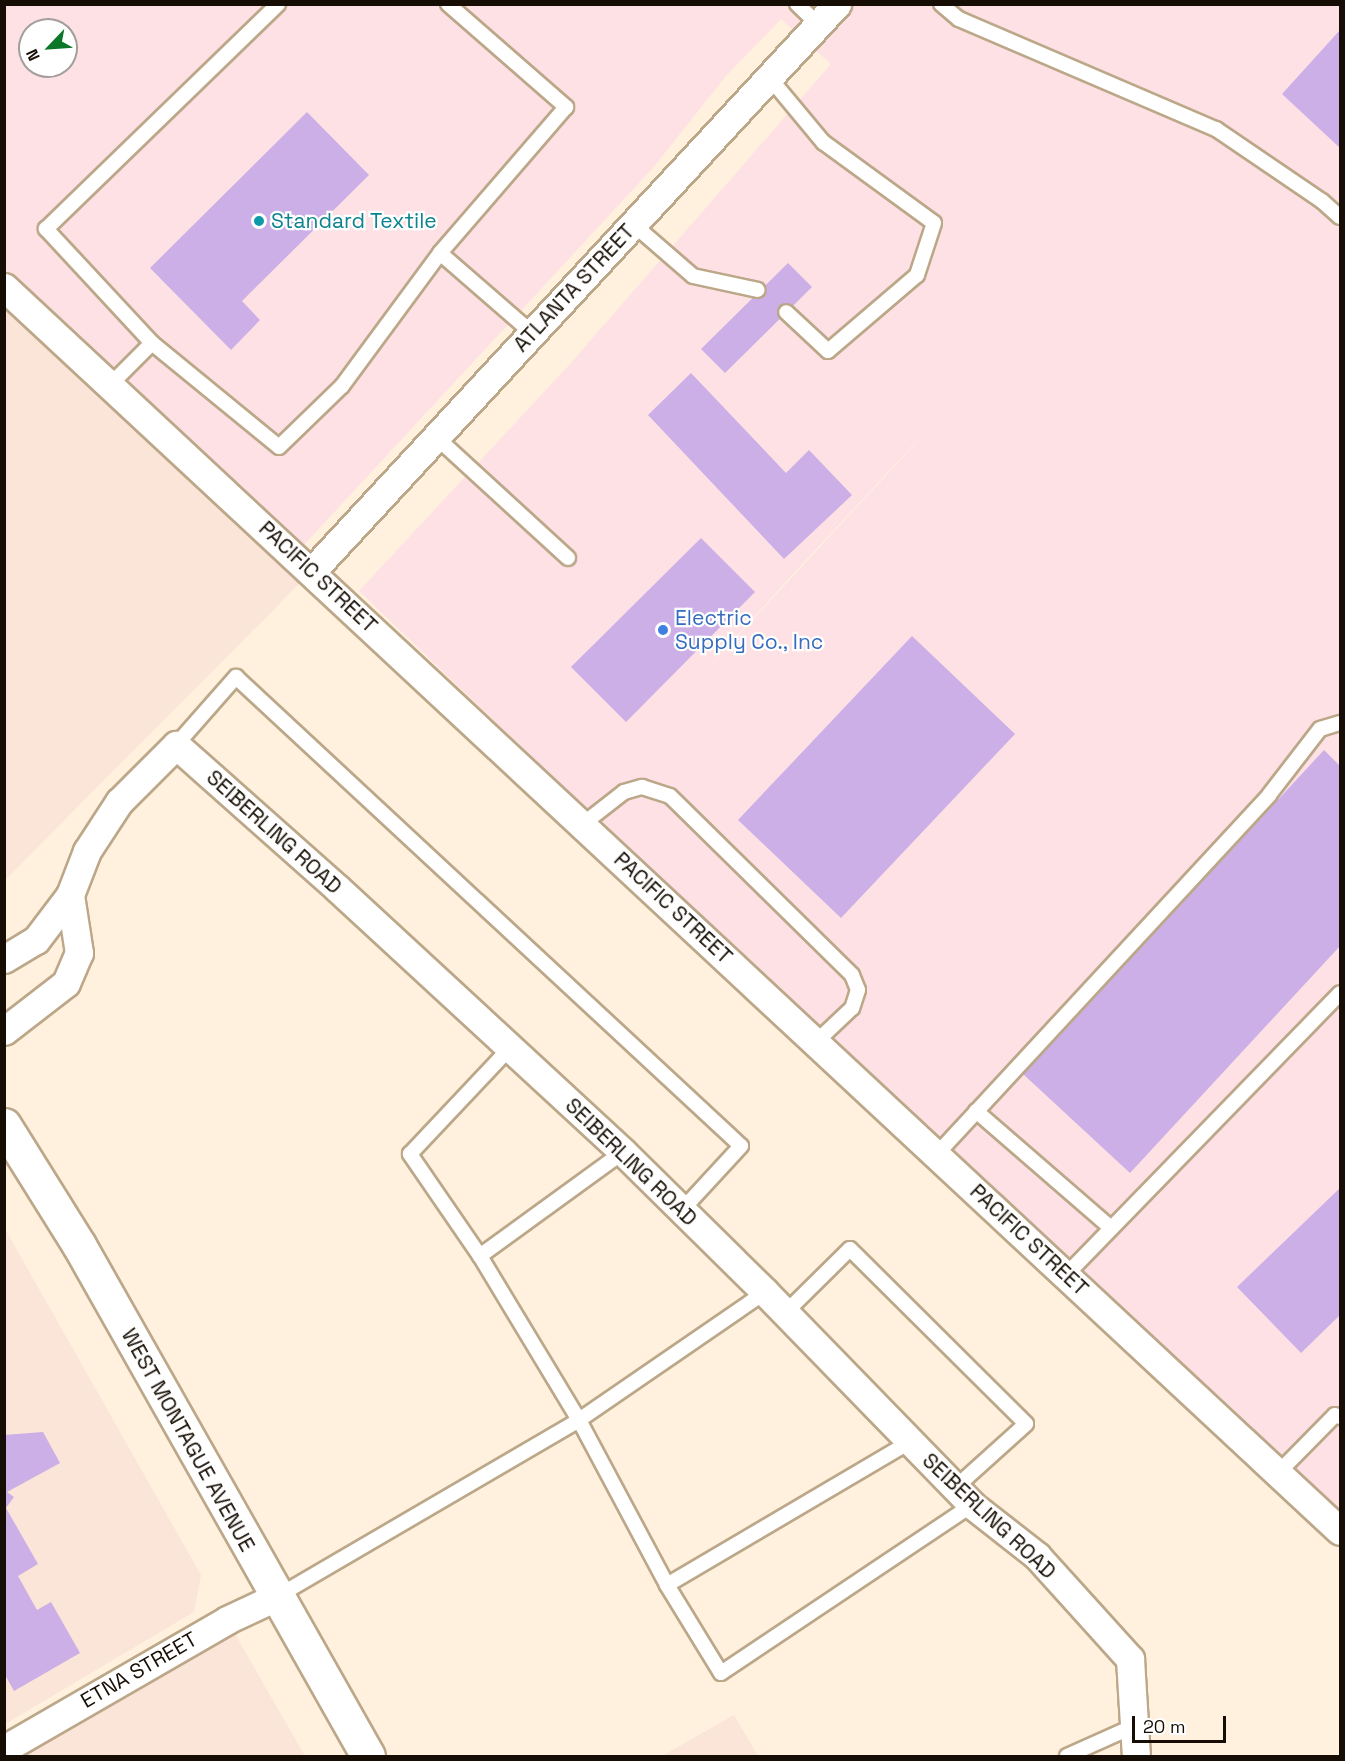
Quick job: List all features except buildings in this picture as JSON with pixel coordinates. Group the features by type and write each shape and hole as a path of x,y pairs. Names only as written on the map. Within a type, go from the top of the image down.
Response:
{"main road":[{"name":"WEST MONTAGUE AVENUE","path":"4,1125 76,1240 368,1756"}],"street":[{"name":"ATLANTA STREET","path":"312,571 837,4"},
{"name":"PACIFIC STREET","path":"4,287 312,571 1341,1531"},
{"path":"4,959 36,940 70,895 87,851 119,802 176,745"},
{"name":"SEIBERLING ROAD","path":"176,745 336,888 623,1152 765,1292 963,1497 1037,1556 1130,1659 1136,1756"},
{"path":"4,1031 66,982 79,953 70,895"},
{"name":"ETNA STREET","path":"4,1749 232,1616 276,1597"}],"lane":[{"path":"278,4 46,230 152,344 279,447 342,386 440,253 566,107 448,4"},
{"path":"797,4 818,24"},
{"path":"941,4 959,19 1216,129 1322,201 1341,217"},
{"path":"769,77 823,142 934,223 917,275 828,351 786,312"},
{"path":"633,224 693,276 758,290"},
{"path":"440,253 532,333"},
{"path":"110,385 152,344"},
{"path":"436,437 568,558"},
{"path":"176,745 236,677 741,1146 682,1210"},
{"path":"937,1154 1269,795 1320,729 1341,723"},
{"path":"583,824 624,792 642,787 670,796 852,975 858,990 852,1008 816,1042"},
{"path":"1066,1275 1341,993"},
{"path":"510,1048 410,1154 480,1256 579,1420 667,1585 721,1673 963,1497 1026,1424 850,1249 785,1313"},
{"path":"976,1111 1111,1228"},
{"path":"480,1256 623,1152"},
{"path":"276,1597 579,1420 765,1292"},
{"path":"1278,1473 1335,1415 1341,1417"},
{"path":"667,1585 910,1442"},
{"path":"1067,1756 1134,1726"}],"shaded area":[{"path":"4,5 1340,5 1340,1531 921,1140 582,805 359,591 570,364 831,64 781,19 726,76 652,169 301,548 5,270","holes":["915,444 700,677 793,574"]},
{"path":"4,287 312,571 5,880 4,880"},
{"path":"4,1227 201,1575 194,1612 5,1724"},
{"path":"227,1620 305,1756 5,1756"},
{"path":"734,1715 758,1756 662,1756"}],"place":[{"name":"Standard Textile","path":"259,221"},
{"name":"Electric Supply Co., Inc","path":"663,630"}]}
